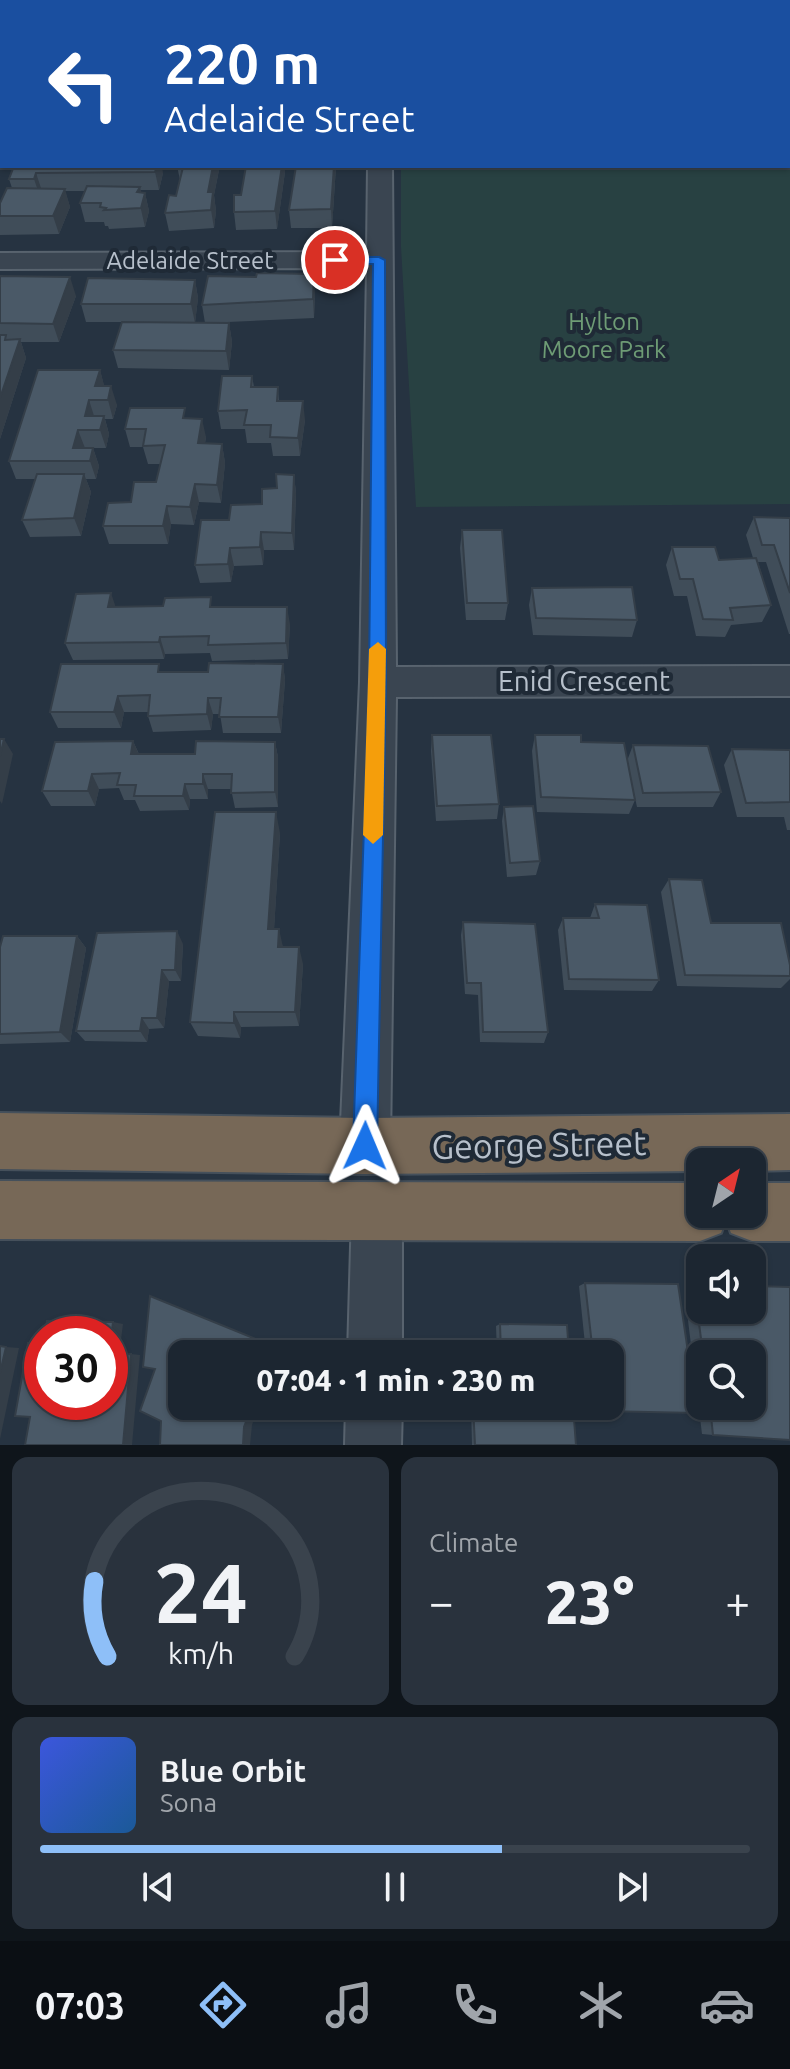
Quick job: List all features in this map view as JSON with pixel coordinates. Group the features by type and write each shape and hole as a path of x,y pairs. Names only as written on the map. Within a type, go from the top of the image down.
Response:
{"highway":[{"name":"George Street","path":"0,1141 365,1146 790,1142"},
{"path":"0,1210 686,1212"},
{"path":"766,1212 790,1212"}],"street":[{"path":"365,1146 378,682 380,168"},
{"name":"Adelaide Street","path":"0,261 379,260"},
{"name":"Enid Crescent","path":"378,682 790,681"},
{"path":"375,1340 377,1211"},
{"path":"373,1445 374,1420"}],"green space":[{"name":"Hylton Moore Park","path":"401,168 790,168 790,504 416,507 401,247"}],"building":[{"path":"13,168 156,168 155,172 36,173 34,179 9,179"},
{"path":"183,168 213,168 208,192 213,192 211,210 165,213 169,195 176,196"},
{"path":"246,168 282,168 275,211 234,212 234,195 241,195"},
{"path":"296,168 334,168 331,209 289,210"},
{"path":"87,186 140,187 137,192 145,193 141,208 104,210 106,208 100,207 101,203 80,203"},
{"path":"7,188 65,189 53,216 0,216 0,203"},
{"path":"257,273 314,274 313,299 202,305 208,276 256,277"},
{"path":"0,276 70,277 53,324 0,323"},
{"path":"88,278 195,280 191,304 81,304"},
{"path":"122,322 229,323 226,351 113,350"},
{"path":"0,335 6,335 5,340 20,339 0,398"},
{"path":"38,370 100,370 95,386 111,386 108,400 89,400 85,416 104,416 100,430 78,430 73,448 93,448 90,461 9,461"},
{"path":"222,376 252,376 251,387 278,387 277,401 303,401 298,438 270,437 271,425 244,425 247,410 218,411"},
{"path":"130,408 185,408 183,418 202,419 198,443 222,444 217,485 195,484 190,507 167,506 163,526 103,526 108,503 131,502 134,482 156,482 165,445 143,446 146,429 125,429"},
{"path":"37,474 84,474 74,518 22,520"},
{"path":"276,474 294,475 292,533 261,532 260,547 230,548 228,564 195,565 201,520 229,520 231,505 262,504 262,489 277,488"},
{"path":"754,517 790,518 790,593 774,545 762,545"},
{"path":"462,530 502,530 508,603 467,603"},
{"path":"672,547 715,547 719,560 756,558 771,605 730,608 733,620 703,619 693,579 680,579"},
{"path":"632,587 637,620 536,618 532,588"},
{"path":"111,593 108,607 163,606 165,598 211,597 210,607 287,607 286,643 208,645 209,636 160,637 159,642 65,643 76,594"},
{"path":"209,663 283,664 278,717 219,717 221,698 208,698 207,714 148,716 150,695 118,696 114,712 50,712 61,664 159,664 158,672 208,672"},
{"path":"432,735 491,735 499,804 437,806"},
{"path":"535,735 581,735 581,742 624,743 635,800 541,797"},
{"path":"133,741 131,754 195,754 196,741 275,742 275,792 231,793 232,774 203,774 203,784 185,784 183,796 134,796 136,785 117,785 120,773 92,774 88,791 42,791 55,742"},
{"path":"633,745 708,746 721,792 643,793"},
{"path":"732,749 790,750 790,802 746,803"},
{"path":"533,806 540,861 510,863 504,807"},
{"path":"215,812 276,812 268,929 279,929 278,947 299,947 295,1012 234,1012 234,1023 190,1022"},
{"path":"669,879 702,880 711,923 781,923 790,976 685,975"},
{"path":"595,904 647,905 659,980 569,979 563,918 599,918"},
{"path":"463,922 535,924 548,1032 483,1032 481,983 467,983"},
{"path":"177,931 175,970 162,970 157,1018 142,1018 140,1031 76,1031 97,933"},
{"path":"3,936 77,936 60,1032 0,1034 0,947"},
{"path":"585,1283 678,1284 686,1340 686,1413 624,1412 624,1340 591,1340"},
{"path":"766,1286 790,1287 790,1440 713,1435 711,1420 766,1420 766,1340 701,1340 699,1324 766,1324"},
{"path":"150,1296 258,1340 168,1340 168,1420 247,1420 243,1445 160,1445 161,1421 140,1411 155,1369 143,1367"},
{"path":"500,1324 567,1325 568,1340 501,1340"},
{"path":"0,1346 6,1347 0,1373"},
{"path":"128,1354 131,1354 128,1388"},
{"path":"24,1365 24,1417 15,1416"},
{"path":"29,1420 125,1420 123,1445 25,1445"},
{"path":"474,1420 574,1420 576,1445 475,1445"}],"slow traffic":[{"path":"373,835 378,649"}],"route":[{"path":"335,260 379,260 378,682 365,1146"}]}
